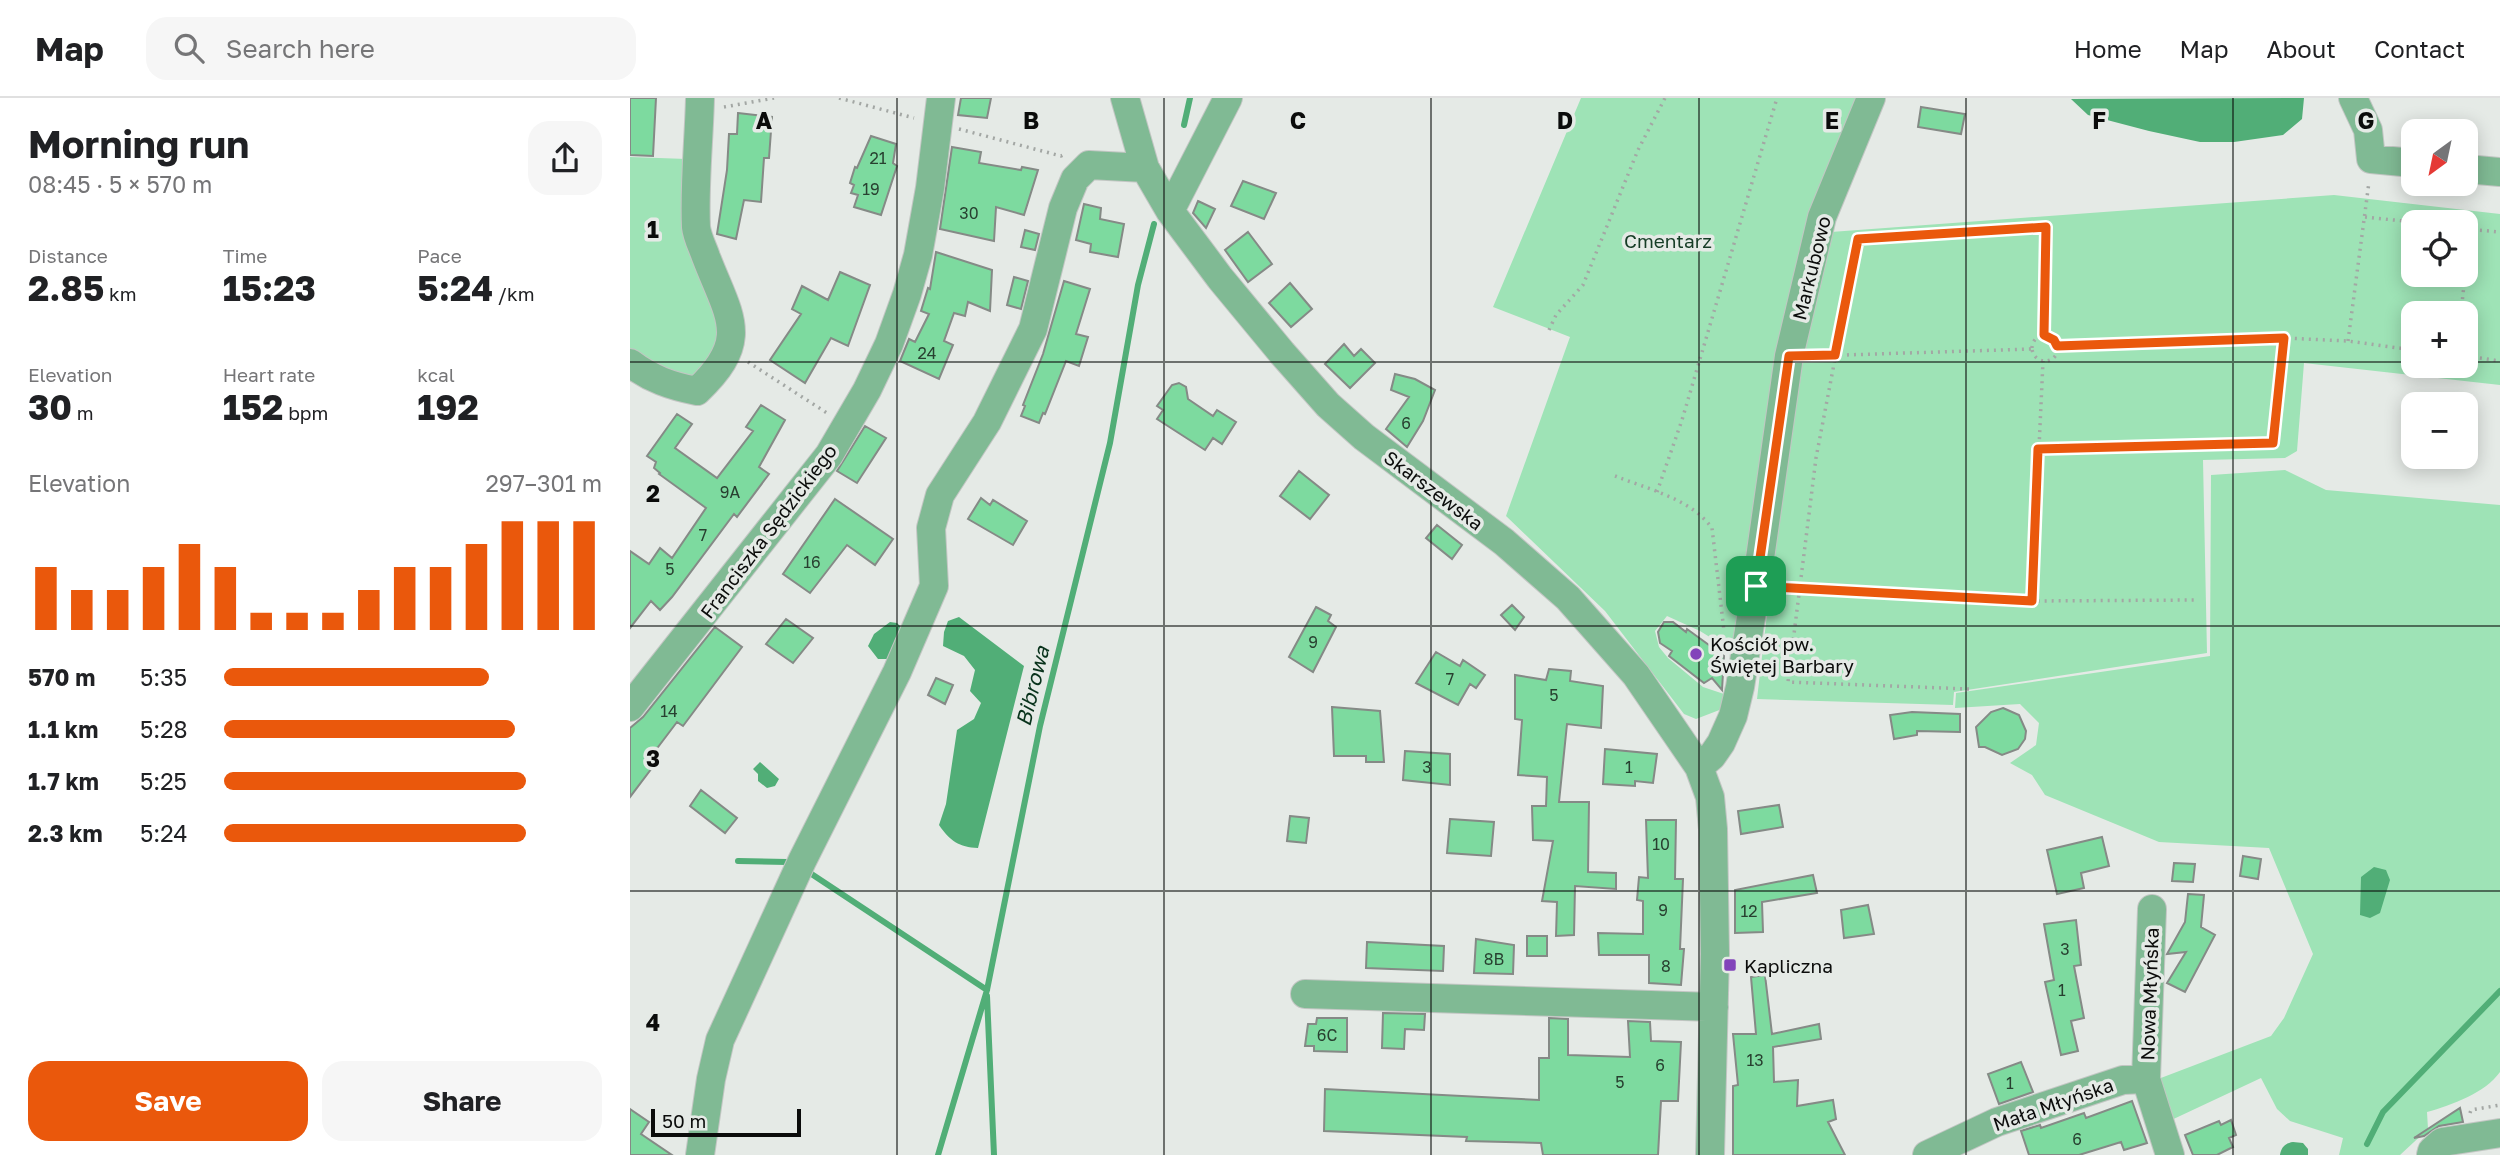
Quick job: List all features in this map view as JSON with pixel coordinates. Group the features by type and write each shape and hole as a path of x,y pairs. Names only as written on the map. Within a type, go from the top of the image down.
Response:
{"street":[{"name":"Franciszka Sędzickiego","path":"630,707 829,455 867,390 898,319 918,255 930,188 941,98"},
{"name":"Skarszewska","path":"1125,98 1145,168 1170,211 1220,278 1328,405 1397,464 1504,542 1568,598 1636,675 1699,767"},
{"path":"1170,211 1228,98"},
{"name":"Markubowo","path":"1699,767 1712,756 1721,743 1733,716 1756,586 1789,356 1822,217 1871,98"},
{"path":"2353,98 2368,130 2371,159 2401,162"},
{"path":"639,369 674,387 697,391 715,375 730,349 733,330 724,298 696,230 712,102"},
{"name":"Franciszka Sędzickiego","path":"630,681 812,448 858,368 894,274 905,229 919,108"},
{"path":"700,1155 711,1079 720,1040 802,861 897,672 934,586 931,528 940,495 987,422 1033,329 1063,208 1075,179 1089,165 1145,168"},
{"path":"2478,170 2500,172"},
{"path":"1699,767 1710,797 1713,829 1714,1007 1710,1155"},
{"name":"Nowa Młyńska","path":"2146,1079 2152,909"},
{"path":"1305,994 1714,1007"},
{"path":"2146,1079 2158,1124 2171,1155"},
{"name":"Mała Młyńska","path":"1927,1155 1997,1122 2123,1080 2146,1079"},
{"path":"2431,1155 2442,1142 2500,1133"}],"path":[{"path":"712,102 774,98"},
{"path":"839,98 919,108"},
{"path":"1549,330 1556,315 1583,285 1638,150 1665,98"},
{"path":"1657,492 1682,420 1777,98"},
{"path":"962,130 1061,156 1067,152"},
{"path":"2348,341 2371,159"},
{"path":"2365,217 2401,221"},
{"path":"1969,689 1788,682 1816,458 1858,239 2046,227 2044,335"},
{"path":"2478,230 2500,232"},
{"path":"2044,335 2054,340 2057,346 2054,357 2043,361 2037,358 2032,349 2036,338 2044,335"},
{"path":"2038,449 2273,443 2284,338"},
{"path":"2057,346 2284,338 2348,341 2401,348"},
{"path":"730,349 831,416"},
{"path":"1789,356 2032,349"},
{"path":"2478,358 2500,361"},
{"path":"2032,601 2043,361"},
{"path":"1615,477 1657,492 1703,516 1712,528 1724,634"},
{"path":"1756,586 2032,601 2197,600"}],"green space":[{"name":"Cmentarz","path":"1581,98 1861,98 1734,664 1729,649 1700,631 1667,616 1655,631 1659,647 1668,658 1703,687 1727,695 1722,709 1696,719 1684,714 1605,611 1506,516 1570,337 1493,307"},
{"path":"630,157 687,159 716,299 720,345 693,379 675,380 630,352"},
{"path":"2334,195 2465,210 2401,210 2401,287 2478,287 2478,211 2500,214 2500,385 2438,378 2478,378 2478,301 2401,301 2401,374 2304,363 2297,451 2285,458 2203,460 2207,653 1954,692 1953,705 1757,699 1799,366 1831,232"},
{"path":"2285,470 2326,490 2500,505 2500,1072 2477,1092 2427,1112 2428,1129 2400,1155 2339,1155 2343,1138 2290,1121 2277,1109 2261,1078 2165,1123 2153,1081 2271,1036 2284,1018 2313,954 2269,848 2159,842 2045,795 2032,775 2010,763 2036,745 2039,723 2020,704 1955,708 1956,693 2210,656 2211,475"}],"shaded area":[{"path":"2304,98 2302,119 2283,135 2234,142 2200,142 2088,115 2071,99"},
{"path":"959,617 1024,666 978,848 956,842 939,825 946,804 957,730 974,719 981,703 970,691 975,670 964,656 943,646 948,621"},
{"path":"890,622 901,627 888,659 878,659 868,646 874,634"},
{"path":"760,762 779,779 775,786 767,788 758,781 758,774 753,769"},
{"path":"2374,867 2386,870 2390,880 2380,913 2370,918 2360,915 2361,877"},
{"path":"2293,1142 2303,1143 2308,1149 2308,1155 2280,1155 2284,1146"}],"building":[{"path":"630,98 656,98 653,156 630,155"},
{"path":"961,98 991,98 987,118 958,115"},
{"path":"1921,107 1965,114 1961,134 1918,127"},
{"path":"738,113 772,117 769,158 764,158 761,202 744,200 736,239 717,234 727,170 729,134 737,134"},
{"path":"871,136 896,144 893,163 897,166 881,215 854,207 858,195 851,193 854,185 850,183 855,167 857,168"},
{"path":"952,147 981,152 979,163 1038,170 1024,215 996,207 994,241 940,229"},
{"path":"1243,181 1276,193 1264,219 1231,206"},
{"path":"1198,201 1215,209 1206,228 1193,213"},
{"path":"1084,204 1101,208 1100,219 1124,224 1118,257 1090,252 1091,244 1076,240"},
{"path":"1025,230 1039,234 1035,250 1021,247"},
{"path":"1248,232 1272,264 1248,282 1225,250"},
{"path":"936,252 992,270 990,311 968,302 965,316 954,313 944,341 953,345 939,379 900,361 909,339 915,342 929,314 921,311 928,288 930,289"},
{"path":"840,272 870,285 848,346 831,338 805,383 770,360 801,314 792,309 802,286 828,300"},
{"path":"1014,277 1028,281 1021,309 1007,305"},
{"path":"1064,281 1090,289 1076,334 1088,337 1079,366 1066,361 1039,423 1021,416 1043,354"},
{"path":"1290,283 1312,309 1291,327 1269,303"},
{"path":"1344,344 1354,356 1361,349 1375,363 1350,388 1325,364"},
{"path":"1395,374 1415,379 1435,390 1423,421 1407,447 1386,429 1409,397 1391,390"},
{"path":"1179,383 1186,387 1188,399 1213,416 1217,410 1236,422 1222,444 1213,438 1205,450 1157,419 1163,410 1157,406 1172,385"},
{"path":"761,405 785,420 759,467 769,474 737,517 734,514 672,597 660,610 651,601 630,628 630,551 649,564 660,548 672,558 706,508 659,474 654,468 656,462 647,456 677,414 692,424 675,448 717,478 753,431 746,427"},
{"path":"865,426 886,438 857,483 837,471"},
{"path":"1299,471 1329,495 1310,519 1280,496"},
{"path":"981,498 990,505 993,500 1027,521 1013,545 968,519"},
{"path":"835,499 893,539 875,565 847,545 810,593 783,574"},
{"path":"1437,525 1462,545 1452,559 1426,538"},
{"path":"1512,605 1524,617 1515,630 1501,615"},
{"path":"1316,607 1331,615 1328,621 1336,627 1313,672 1289,657"},
{"path":"786,619 813,638 793,663 766,644"},
{"name":"Kościół pw. Świętej Barbary","path":"1664,622 1673,622 1686,632 1687,629 1724,656 1722,690 1712,678 1704,683 1669,656 1672,651 1660,643 1658,632"},
{"path":"715,627 742,647 683,726 677,722 649,759 655,764 630,797 630,728 643,717"},
{"path":"1436,652 1460,666 1463,660 1485,675 1476,688 1470,684 1458,705 1416,683"},
{"path":"1549,669 1571,671 1570,681 1603,686 1601,728 1567,724 1559,802 1589,802 1588,872 1616,873 1616,889 1575,886 1574,935 1556,936 1557,902 1542,901 1553,841 1533,840 1532,806 1546,806 1547,777 1518,775 1522,720 1515,719 1515,675 1546,680"},
{"path":"936,678 953,685 945,704 928,695"},
{"path":"1332,707 1380,711 1384,762 1366,762 1366,756 1334,756"},
{"path":"2003,708 2019,715 2026,731 2025,739 2018,749 2002,755 1979,747 1976,727 1991,712"},
{"path":"1912,712 1960,714 1960,732 1917,731 1917,735 1894,739 1890,715"},
{"path":"1605,749 1657,754 1653,783 1635,781 1635,786 1603,784"},
{"path":"1405,751 1450,754 1450,785 1403,780"},
{"path":"701,790 737,818 725,833 690,806"},
{"path":"1779,805 1783,827 1741,834 1738,811"},
{"path":"1290,816 1309,818 1306,843 1287,841"},
{"path":"1450,819 1494,822 1491,856 1447,853"},
{"path":"1646,820 1676,820 1675,879 1683,879 1680,949 1684,949 1681,985 1649,983 1649,955 1599,955 1598,933 1643,934 1643,901 1637,900 1639,877 1648,878"},
{"path":"2102,837 2109,866 2081,873 2084,888 2057,894 2047,850"},
{"path":"2243,856 2261,859 2258,879 2240,876"},
{"path":"2174,863 2195,864 2193,882 2172,881"},
{"path":"1813,875 1817,893 1762,902 1763,932 1735,933 1735,890"},
{"path":"2188,894 2204,895 2201,927 2215,935 2185,992 2167,983 2186,952 2167,954 2185,922"},
{"path":"1868,905 1874,934 1844,938 1841,910"},
{"path":"2076,920 2081,965 2074,966 2084,1018 2071,1021 2078,1051 2061,1055 2045,982 2054,980 2044,924"},
{"path":"1527,936 1547,936 1547,956 1527,956"},
{"path":"1476,939 1514,945 1513,974 1474,973"},
{"path":"1367,942 1444,946 1443,971 1366,968"},
{"path":"1765,975 1772,1034 1819,1024 1821,1039 1773,1047 1774,1082 1798,1080 1797,1106 1833,1100 1836,1119 1828,1122 1845,1155 1733,1155 1733,1086 1738,1085 1733,1034 1756,1034 1751,977"},
{"path":"1383,1013 1425,1014 1424,1030 1405,1029 1404,1049 1382,1048"},
{"path":"1317,1018 1347,1018 1347,1052 1314,1051 1314,1046 1305,1046 1308,1024 1316,1024"},
{"path":"1549,1018 1568,1019 1568,1055 1630,1057 1628,1021 1650,1022 1651,1041 1681,1042 1678,1101 1661,1101 1658,1155 1543,1155 1541,1143 1466,1141 1467,1137 1324,1131 1325,1089 1539,1100 1539,1058 1549,1058"},
{"path":"2021,1062 2033,1092 1999,1104 1988,1074"},
{"path":"2132,1101 2147,1143 2124,1150 2121,1142 2079,1155 2029,1155 2021,1131 2040,1125 2041,1128 2084,1113 2086,1118"},
{"path":"2460,1108 2463,1122 2439,1126 2424,1136 2414,1138"},
{"path":"630,1109 649,1122 641,1134 672,1155 630,1155"},
{"path":"2231,1120 2236,1135 2229,1138 2233,1147 2217,1155 2193,1155 2185,1135 2219,1121 2221,1125"}],"waterway":[{"name":"Bibrowa","path":"1184,125 1190,98"},
{"name":"Bibrowa","path":"938,1155 987,990 1040,726 1110,443 1138,285 1154,224"},
{"path":"738,861 787,862"},
{"path":"810,873 987,990"},
{"path":"2367,1144 2383,1112 2500,991"},
{"path":"987,996 994,1155"}],"place":[{"name":"Kościół pw. Świętej Barbary","path":"1696,654"},
{"name":"Kapliczna","path":"1730,965"}],"route":[{"path":"2046,227 2044,335 2054,340 2057,346 2284,338 2273,443 2038,449 2032,601 1756,586 1789,356 1835,355 1858,239 2046,227"}]}
